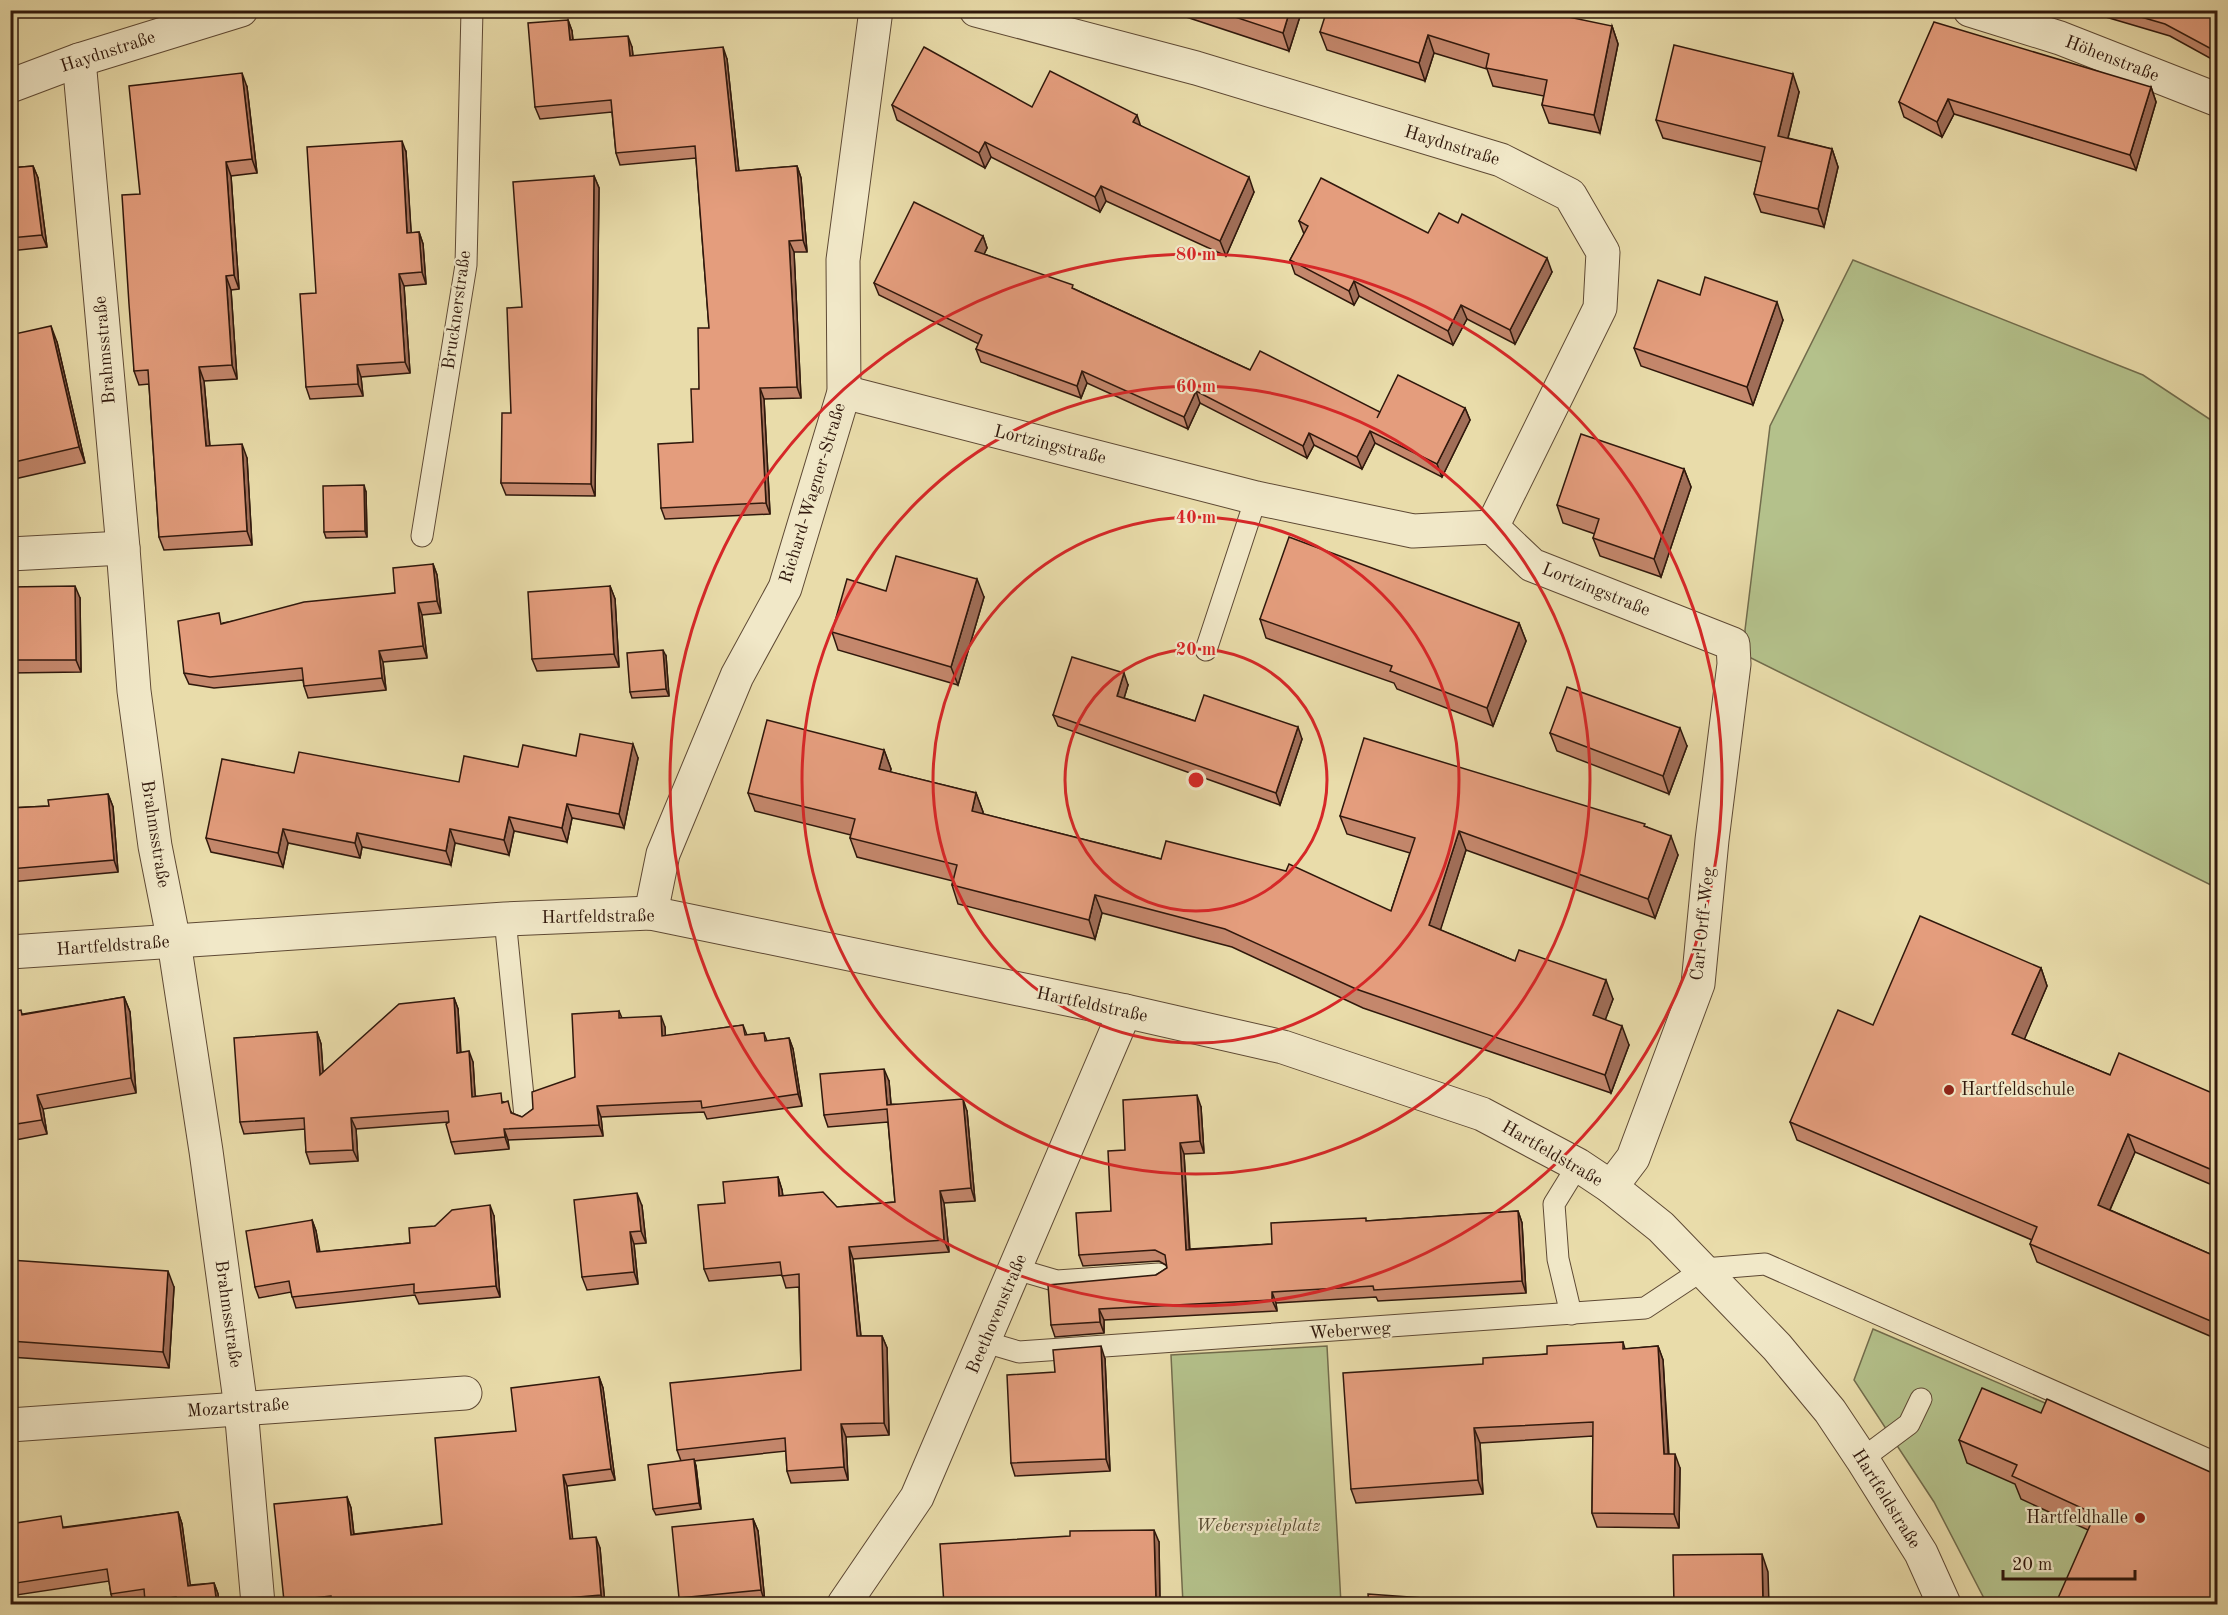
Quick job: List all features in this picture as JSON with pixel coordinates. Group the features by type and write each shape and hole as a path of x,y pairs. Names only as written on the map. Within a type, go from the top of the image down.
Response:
{"street":[{"name":"Haydnstraße","path":"10,86 79,60 241,10"},
{"name":"Richard-Wagner-Straße","path":"651,913 663,854 737,676 785,588 844,392 843,260 876,10"},
{"name":"Haydnstraße","path":"976,10 1196,68 1501,160 1570,195 1603,252 1600,308 1492,527"},
{"name":"Höhenstraße","path":"1970,10 2060,38 2217,100"},
{"name":"Brahmsstraße","path":"79,60 134,691 155,846 174,942 241,1408 258,1605"},
{"name":"Lortzingstraße","path":"844,392 1256,498 1413,531 1492,527 1532,565 1733,644"},
{"path":"10,554 123,548"},
{"name":"Carl-Orff-Weg","path":"1611,1187 1633,1158 1698,984 1712,840 1734,664 1733,644"},
{"name":"Hartfeldstraße","path":"10,952 505,918 651,913 1125,1011 1283,1047 1482,1114 1578,1165 1611,1187 1661,1227 1778,1347 1830,1411 1862,1459 1921,1553 1944,1605"},
{"name":"Beethovenstraße","path":"844,1605 917,1497 1125,1011"},
{"name":"Mozartstraße","path":"10,1425 465,1393"}],"lane":[{"name":"Brucknerstraße","path":"422,536 466,264 472,10"},
{"path":"1206,650 1256,498"},
{"path":"505,918 525,1116"},
{"path":"1571,1314 1558,1259 1554,1204 1578,1165"},
{"path":"1704,1269 1765,1264 2217,1464"},
{"path":"1016,1269 1057,1281 1159,1274"},
{"name":"Weberweg","path":"985,1342 1019,1352 1645,1308 1704,1269"},
{"path":"1862,1459 1909,1424 1921,1399"}],"green space":[{"path":"1853,260 2143,375 2217,424 2217,888 1747,656 1745,630 1770,426"},
{"path":"1873,1329 2217,1477 2217,1604 1987,1604 1934,1502 1854,1380"},
{"name":"Weberspielplatz","path":"1327,1346 1341,1604 1183,1604 1171,1355"}],"building":[{"path":"1214,10 1290,10 1283,33"},
{"path":"1327,10 1535,10 1612,26 1594,115 1542,105 1547,80 1486,68 1489,54 1428,35 1419,63 1320,32"},
{"path":"2117,10 2217,10 2217,52 2165,24"},
{"path":"568,20 570,40 628,36 630,56 723,47 736,171 797,166 803,240 789,241 797,387 760,388 766,503 661,508 658,444 693,442 691,389 699,389 698,328 709,328 695,146 616,153 611,100 535,107 528,23"},
{"path":"1934,22 2151,87 2130,155 1948,99 1937,122 1899,102"},
{"path":"1674,45 1793,74 1778,136 1832,149 1818,209 1754,194 1765,147 1656,120"},
{"path":"924,47 1032,107 1050,71 1137,115 1133,122 1249,177 1220,241 1101,186 1095,197 985,142 979,153 892,105"},
{"path":"242,73 252,159 226,162 234,275 226,276 232,365 199,367 206,446 242,444 247,531 159,537 148,370 134,371 129,304 122,195 140,194 129,86"},
{"path":"402,141 407,233 419,232 422,272 399,274 405,362 357,365 358,384 306,387 300,294 316,293 307,147"},
{"path":"33,166 42,235 10,238 10,168"},
{"path":"594,176 591,484 501,483 502,413 511,413 507,308 522,307 513,182"},
{"path":"1321,178 1428,233 1439,213 1458,223 1462,214 1547,258 1510,330 1461,305 1448,331 1354,281 1349,291 1290,260 1308,226 1299,221"},
{"path":"914,202 983,236 975,251 1073,285 1072,288 1250,370 1260,351 1380,412 1398,375 1465,408 1437,464 1370,431 1357,457 1309,433 1303,446 1196,391 1184,417 1082,371 1077,386 976,349 982,335 874,283"},
{"path":"1705,277 1777,302 1747,387 1634,348 1658,280 1700,295"},
{"path":"51,326 79,447 10,463 10,335"},
{"path":"1581,434 1684,469 1654,559 1593,538 1599,519 1557,505"},
{"path":"364,485 365,531 324,532 323,486"},
{"path":"1289,537 1519,623 1487,708 1390,671 1392,666 1260,619"},
{"path":"896,556 977,579 951,667 832,632 847,579 886,591"},
{"path":"433,564 437,601 418,603 423,646 379,651 382,678 304,686 302,668 210,677 184,673 178,621 219,613 221,624 304,602 395,593 393,568"},
{"path":"75,586 76,660 10,660 10,587"},
{"path":"610,586 614,654 532,659 528,592"},
{"path":"663,650 666,689 630,692 627,653"},
{"path":"1072,657 1124,673 1117,696 1195,721 1204,695 1298,727 1276,793 1053,715"},
{"path":"1567,687 1680,728 1663,776 1550,733"},
{"path":"767,720 884,750 879,769 976,793 972,811 1161,859 1166,841 1286,871 1289,864 1391,911 1415,838 1340,816 1364,738 1645,824 1644,826 1671,836 1648,899 1459,831 1429,925 1515,961 1519,950 1606,980 1593,1015 1622,1026 1605,1075 1356,989 1225,929 1095,895 1089,920 952,885 957,865 850,838 855,819 748,793"},
{"path":"580,734 633,744 619,814 567,804 562,828 509,817 504,840 450,829 446,851 357,833 355,843 283,829 278,853 206,838 222,759 294,773 299,752 459,782 464,756 518,767 523,745 576,756"},
{"path":"108,794 114,860 10,869 10,808 49,806 48,800"},
{"path":"1920,916 2041,968 2012,1034 2110,1075 2119,1053 2217,1095 2217,1172 2128,1134 2098,1205 2217,1257 2217,1312 2213,1322 2030,1244 2037,1227 1790,1122 1838,1010 1873,1025"},
{"path":"124,997 131,1078 37,1095 42,1120 10,1125 10,1012 21,1010 22,1015"},
{"path":"454,998 457,1053 469,1051 472,1097 501,1093 502,1103 508,1101 511,1113 522,1117 533,1109 532,1092 575,1077 572,1014 619,1011 619,1018 661,1016 662,1036 743,1025 745,1035 764,1033 765,1041 789,1038 798,1094 702,1108 701,1101 597,1106 599,1125 504,1129 505,1137 451,1142 446,1124 449,1122 448,1111 351,1118 353,1150 306,1152 304,1118 240,1122 234,1038 317,1032 320,1075 399,1004"},
{"path":"884,1069 887,1105 963,1099 971,1188 940,1191 944,1240 849,1247 857,1336 882,1336 884,1423 841,1424 844,1467 787,1471 785,1438 677,1450 670,1383 801,1370 799,1274 782,1276 780,1262 704,1269 698,1205 725,1203 723,1182 778,1177 779,1196 823,1192 837,1207 895,1202 887,1109 824,1115 820,1074"},
{"path":"1197,1095 1200,1141 1180,1143 1186,1250 1272,1244 1271,1223 1366,1218 1366,1221 1518,1211 1522,1281 1374,1290 1373,1286 1272,1292 1272,1300 1099,1309 1100,1322 1051,1325 1048,1285 1156,1275 1167,1268 1165,1255 1155,1250 1079,1255 1076,1213 1111,1211 1108,1151 1125,1150 1123,1100"},
{"path":"637,1193 641,1231 630,1232 634,1272 582,1277 574,1200"},
{"path":"490,1205 496,1286 414,1293 414,1284 292,1297 289,1281 255,1287 246,1231 312,1220 317,1252 410,1243 409,1228 435,1226 452,1210"},
{"path":"10,1260 168,1271 163,1352 10,1341"},
{"path":"1623,1342 1623,1349 1658,1346 1664,1454 1675,1454 1674,1514 1592,1513 1593,1422 1474,1428 1478,1480 1351,1489 1343,1373 1483,1364 1483,1358 1547,1354 1547,1346"},
{"path":"1101,1346 1106,1459 1011,1463 1007,1375 1055,1372 1053,1350"},
{"path":"599,1377 611,1469 563,1475 570,1539 596,1537 601,1595 556,1599 557,1605 332,1605 331,1596 284,1601 274,1504 347,1497 351,1535 442,1524 435,1438 516,1431 511,1388"},
{"name":"Hartfeldhalle","path":"1982,1388 2041,1413 2047,1399 2217,1475 2217,1605 2055,1605 2095,1514 2012,1476 2017,1465 1959,1440"},
{"path":"694,1459 699,1503 653,1509 648,1465"},
{"path":"178,1512 188,1586 214,1583 217,1605 177,1605 176,1597 145,1601 144,1589 111,1594 107,1569 10,1584 10,1524 61,1516 63,1528"},
{"path":"753,1519 761,1590 679,1598 672,1527"},
{"path":"1154,1530 1156,1602 944,1605 940,1544 1070,1536 1070,1531"},
{"path":"1762,1554 1763,1605 1674,1605 1673,1555"},
{"path":"1368,1594 1451,1600 1451,1605 1369,1605"}],"place":[{"name":"Hartfeldschule","path":"1949,1090"},
{"name":"Hartfeldhalle","path":"2140,1518"}]}
